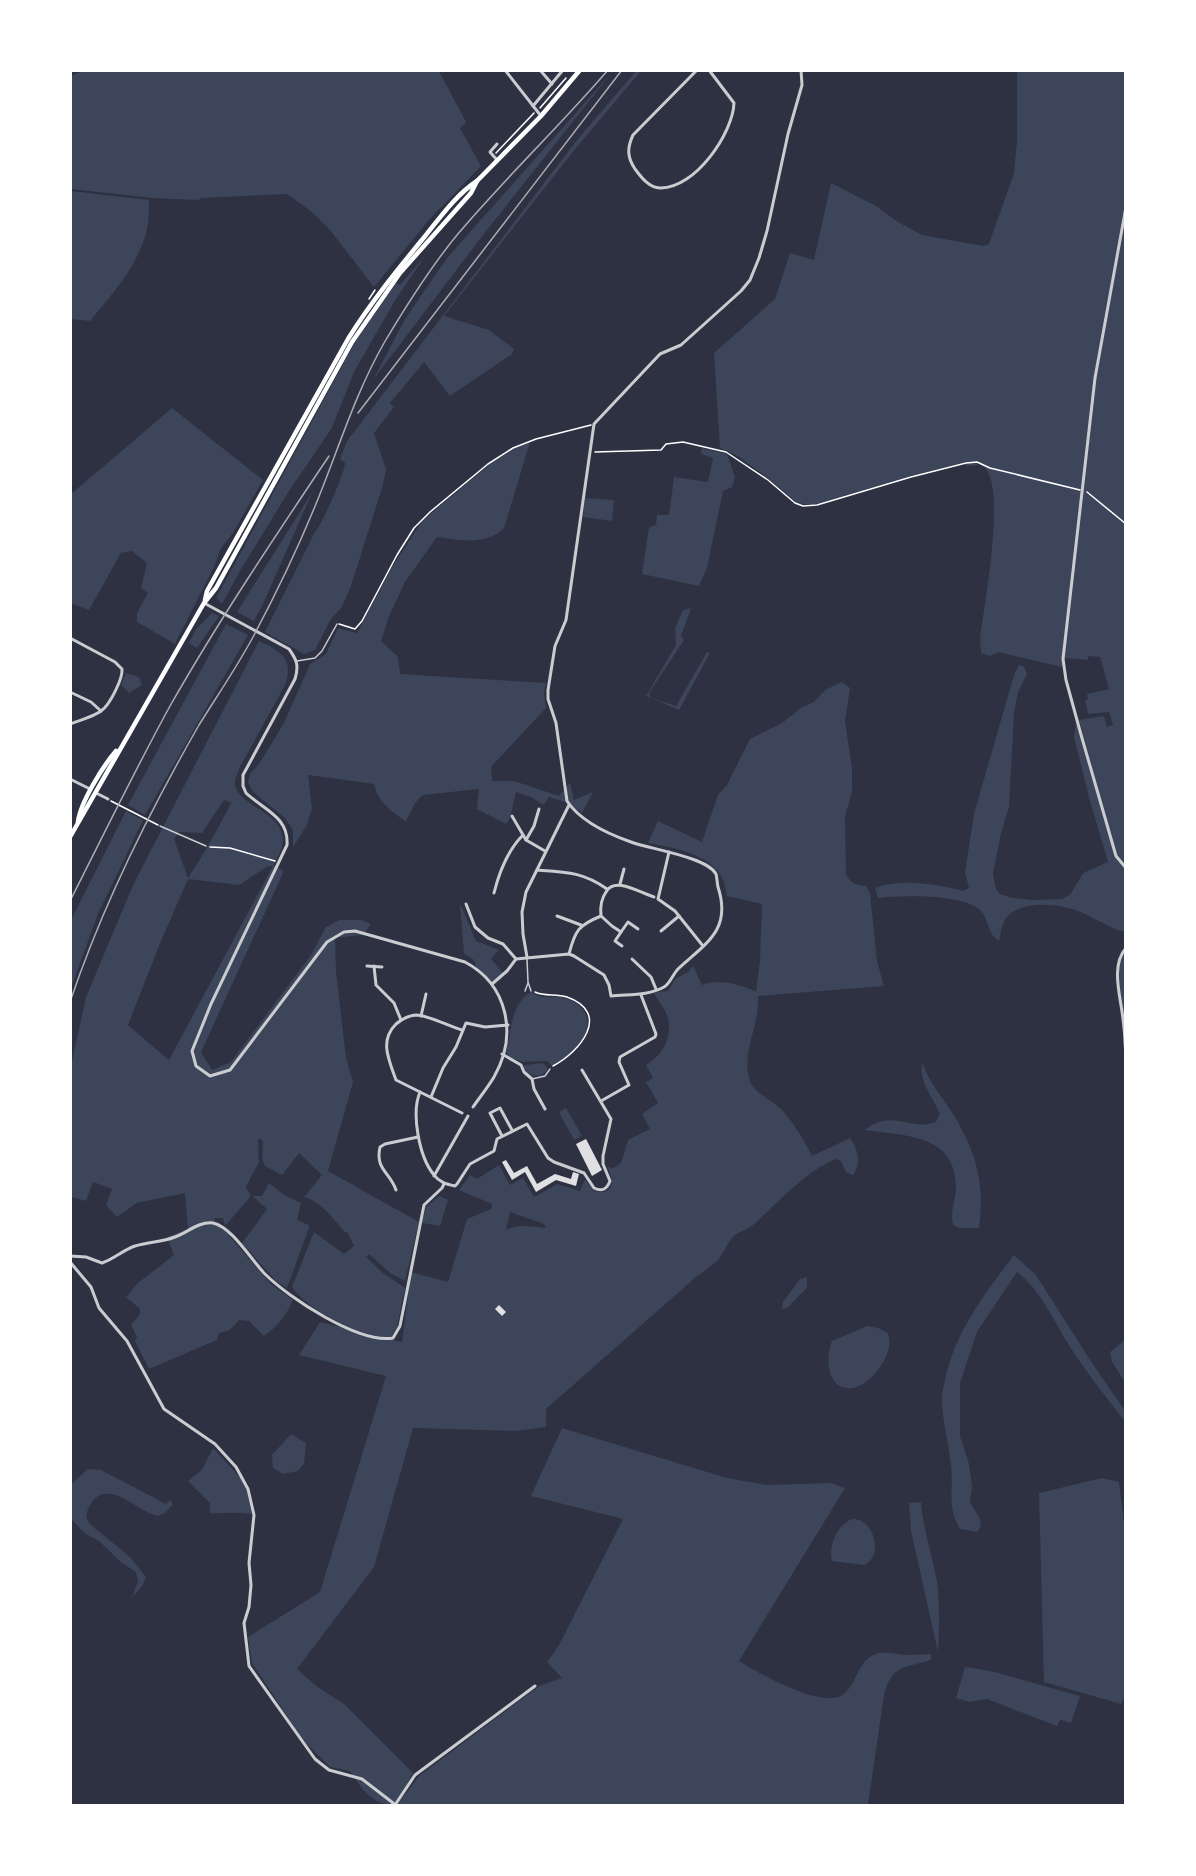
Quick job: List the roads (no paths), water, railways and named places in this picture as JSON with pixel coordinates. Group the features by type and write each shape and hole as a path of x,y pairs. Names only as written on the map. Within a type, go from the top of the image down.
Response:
{"highway":[{"path":"70,837 78,822 79,814 112,756 123,744 183,636 216,588 352,342 400,273 471,193 477,181 541,116 580,70"}],"street":[{"path":"505,70 541,116"},
{"path":"540,70 552,84"},
{"path":"533,106 563,70"},
{"path":"697,70 633,135 628,145 630,161 641,177 649,184 659,188 671,186 688,178 705,162 715,150 734,111 734,103 730,95 709,70"},
{"path":"492,984 516,960 569,954 603,975 609,985 611,996 641,995 666,986 676,970 711,939 721,920 723,906 716,874 709,867 610,834 587,821 569,805 557,742 556,723 548,699 548,690 555,646 566,620 594,424 660,354 681,345 741,291 750,280 767,231 785,145 802,85 801,70"},
{"path":"497,144 490,152 498,161"},
{"path":"1125,207 1095,378 1063,667 1116,856 1125,868"},
{"path":"204,603 289,649 297,661 298,670 295,680 243,775 243,786 246,793 281,820 288,833 287,845 211,1004 192,1051 196,1065 210,1076 230,1070 327,942 344,932 356,931 465,962 474,967 492,984 504,1007 508,1025 495,1076 473,1107"},
{"path":"70,638 115,662 122,669 123,676 107,705 101,711 70,724"},
{"path":"70,692 91,702 101,711"},
{"path":"70,779 108,799"},
{"path":"527,958 523,934 523,903 529,883 569,805"},
{"path":"526,840 534,826 539,809"},
{"path":"512,816 526,840 545,850"},
{"path":"494,894 501,870 523,835"},
{"path":"669,852 657,899 669,905 703,946"},
{"path":"620,884 624,869"},
{"path":"537,870 576,873 596,881 607,889"},
{"path":"601,916 603,897 613,884 620,884 654,897"},
{"path":"466,904 475,927 488,938 503,944 516,960"},
{"path":"557,916 581,925"},
{"path":"569,954 574,936 581,925 601,916"},
{"path":"601,916 621,932"},
{"path":"661,931 679,916"},
{"path":"622,946 615,941 628,922 638,929"},
{"path":"1125,948 1119,965 1118,982 1124,1020 1125,1058"},
{"path":"632,958 651,977 656,989"},
{"path":"367,966 382,967"},
{"path":"374,966 376,985 394,1003 401,1020"},
{"path":"421,1016 426,994"},
{"path":"601,1101 629,1085 619,1062 620,1057 655,1037 656,1034 641,995"},
{"path":"462,1030 415,1015 401,1020 392,1028 386,1039 386,1051 394,1081 462,1113"},
{"path":"431,1097 443,1068 456,1047 464,1025 468,1022 485,1027 508,1025"},
{"path":"502,1054 521,1065 524,1072 532,1079 532,1085 545,1109"},
{"path":"420,1092 416,1113 422,1155 434,1176 444,1184 455,1186 470,1164 494,1151 497,1139 525,1124 529,1125 548,1158 584,1173 596,1189 605,1188 609,1183 609,1177 602,1159 610,1119 582,1070"},
{"path":"502,1136 490,1113 500,1108 512,1130"},
{"path":"434,1176 468,1116"},
{"path":"396,1190 389,1176 382,1169 380,1147 418,1137"},
{"path":"70,1256 86,1257 102,1263 134,1246 176,1237 205,1224 214,1223 236,1240 266,1274 287,1292 331,1320 361,1334 385,1340 393,1338 400,1326 424,1205 444,1184"},
{"path":"70,1262 91,1287 99,1308 127,1341 164,1409 215,1444 236,1467 248,1489 254,1515 249,1563 251,1585 249,1607 244,1623 249,1666 315,1759 329,1770 362,1779 396,1805 416,1774 536,1686"}],"lane":[{"path":"297,661 315,658 322,651 337,624"},
{"path":"160,826 206,846"},
{"path":"527,958 528,982 531,991"},
{"path":"525,991 528,982"},
{"path":"532,1079 545,1076 550,1069"}],"railway":[{"path":"70,1002 97,930 144,826 199,725 247,648 271,603 318,499 356,400 384,343 418,288 457,235 608,70"},
{"path":"358,413 622,70"},
{"path":"70,901 170,706 247,580 329,456"}]}
